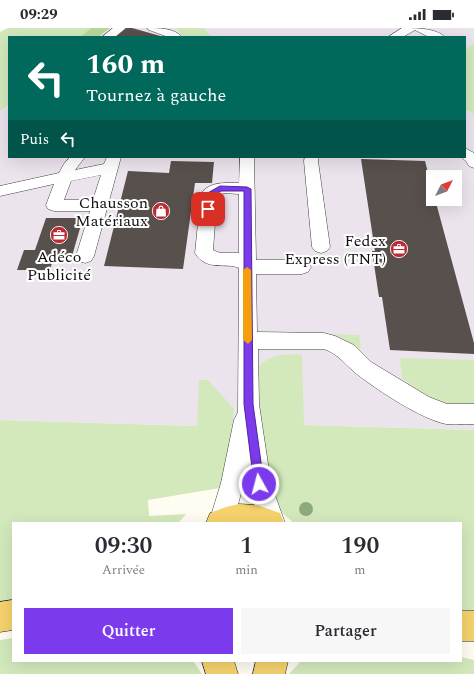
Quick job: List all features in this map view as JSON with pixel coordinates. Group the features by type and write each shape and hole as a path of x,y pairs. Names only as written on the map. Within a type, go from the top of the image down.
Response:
{"main road":[{"path":"223,522 238,517 256,518 269,522"},
{"path":"0,617 12,615"},
{"path":"218,662 222,674"},
{"path":"269,674 272,662"}],"street":[{"path":"109,36 120,28"},
{"path":"152,28 168,32 174,36"},
{"path":"396,36 411,28"},
{"path":"419,28 437,36"},
{"path":"466,154 473,159 474,163"},
{"path":"77,158 68,167 66,176 54,205 99,206"},
{"path":"247,158 248,404 259,484 272,522"},
{"path":"312,158 321,247"},
{"path":"0,191 66,176 112,163"},
{"path":"85,256 112,163"},
{"path":"247,189 220,188 209,194 204,253 218,260 247,264 302,267"},
{"path":"248,340 309,342 342,361 353,366 364,368 433,410 447,414 474,414"},
{"path":"220,522 234,483 248,404"}],"shaded area":[{"path":"110,28 176,28 182,36 99,36"},
{"path":"204,28 474,28 474,430 303,425 197,426 0,420 0,111 8,105 8,158 466,158 466,36 211,36"}],"green space":[{"path":"8,28 91,28 81,36 8,36 8,105 0,111 0,32"},
{"path":"91,28 110,28 99,36 81,36"},
{"path":"176,28 204,28 211,36 182,36"},
{"path":"474,44 474,116 473,113 466,110 466,49"},
{"path":"326,334 359,335 361,346 359,350"},
{"path":"302,354 304,425 474,430 474,612 462,610 462,522 293,522 280,511 266,478 255,371 260,365 270,358 282,355"},
{"path":"400,358 473,360 474,405 444,404 420,392 402,378"},
{"path":"199,380 208,380 234,409 229,453 220,488 148,500 149,516 186,514 179,522 12,522 12,606 0,608 0,420 197,426"},
{"path":"12,638 12,662 194,662 202,674 0,674 0,640"},
{"path":"462,657 474,660 474,674 289,674 300,662 462,662"}],"building":[{"path":"125,28 132,28 160,36 114,36"},
{"path":"361,159 425,161 427,170 426,170 426,206 437,206 474,343 474,354 390,350 382,297 379,297 372,251 375,251"},
{"path":"171,161 214,162 212,183 195,183 183,269 104,266 128,171 169,173"},
{"path":"46,218 83,218 72,256 54,256 50,270 17,270 24,250 35,250"}],"slow traffic":[{"path":"247,270 248,340"}],"place":[{"name":"Chausson Matériaux","path":"161,211"},
{"name":"Adéco Publicité","path":"59,235"},
{"name":"Fedex Express (TNT)","path":"399,249"}],"route":[{"path":"208,209 209,194 220,188 247,189 248,404 259,484"}]}
